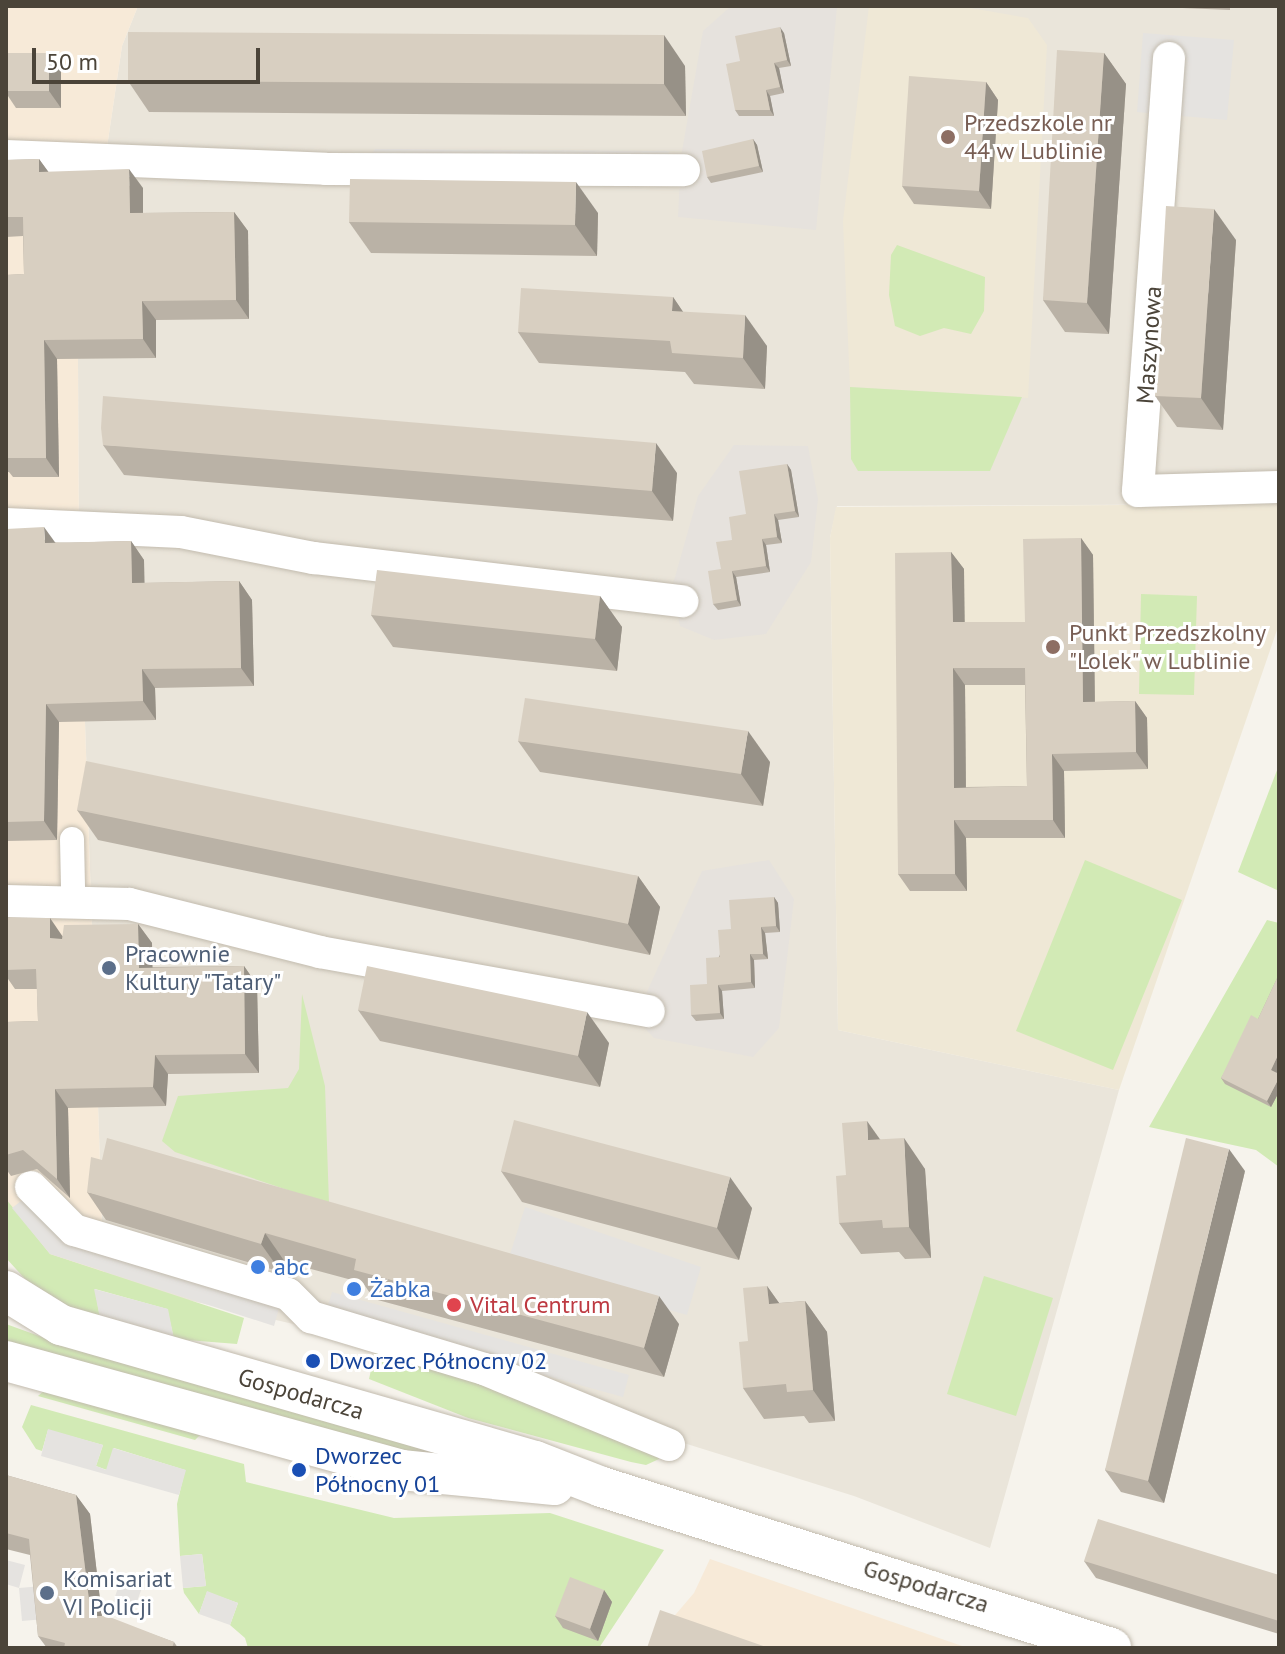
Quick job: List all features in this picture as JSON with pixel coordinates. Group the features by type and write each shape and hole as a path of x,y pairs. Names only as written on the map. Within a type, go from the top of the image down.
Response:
{"street":[{"name":"Maszynowa","path":"1169,58 1138,491 1279,487"},
{"path":"6,156 326,169 684,170"},
{"path":"6,524 181,532 314,558 682,601"},
{"path":"72,839 73,887"},
{"path":"6,901 129,904 320,952 649,1011"},
{"path":"31,1187 74,1230 288,1294 311,1317 484,1369 669,1445"},
{"name":"Gospodarcza","path":"6,1291 61,1325 535,1461 602,1487 1111,1648"},
{"name":"Gospodarcza","path":"6,1361 401,1470 602,1487"}],"shaded area":[{"path":"6,6 138,6 122,46 103,174 77,178 79,546 104,1281 44,1261 6,1206"},
{"path":"138,6 1279,6 1279,504 837,506 830,538 838,1030 1119,1090 990,1548 854,1496 324,1331 104,1281 79,546 77,178 103,174 122,46"},
{"path":"731,6 837,7 816,230 678,217 681,157 703,31"},
{"name":"Przedszkole nr 44 w Lublinie","path":"869,6 959,6 1028,18 1047,45 1028,398 850,387 843,221"},
{"path":"1143,33 1234,40 1227,120 1137,112"},
{"path":"375,149 670,151 659,166 363,165"},
{"path":"734,445 808,446 818,499 811,562 766,634 714,640 680,626 671,591 698,496"},
{"path":"1279,504 1279,624 1119,1090 838,1030 830,538 836,507"},
{"path":"769,860 794,899 779,1028 753,1057 654,1038 635,1018 702,871"},
{"path":"30,1194 280,1305 274,1326 50,1254 12,1208"},
{"path":"525,1207 701,1267 687,1315 507,1264"},
{"path":"94,1289 168,1309 174,1339 100,1318"},
{"path":"332,1292 629,1375 623,1397 325,1315"},
{"path":"48,1429 103,1445 96,1466 106,1470 113,1448 186,1470 179,1495 41,1456"},
{"path":"202,1554 206,1586 183,1588 180,1556"},
{"path":"710,1559 968,1648 647,1648 694,1593"},
{"path":"6,1560 25,1565 19,1588 6,1584"},
{"path":"123,1574 144,1582 133,1613 112,1605"},
{"path":"42,1586 45,1619 22,1621 19,1588"},
{"path":"207,1591 238,1603 230,1625 199,1614"}],"green space":[{"path":"897,245 985,277 984,311 971,334 944,328 920,336 895,326 889,295 891,255"},
{"path":"850,387 1022,397 990,471 858,471 851,459"},
{"path":"1141,594 1197,596 1194,695 1139,694"},
{"path":"1279,765 1279,891 1238,872"},
{"path":"1085,860 1182,900 1113,1070 1016,1031"},
{"path":"1267,920 1279,923 1279,1167 1256,1150 1149,1127"},
{"path":"302,994 325,1086 329,1204 175,1152 162,1141 178,1096 288,1088 299,1069"},
{"path":"6,1199 50,1254 244,1318 237,1344 174,1339 167,1309 95,1289 100,1318 73,1309 26,1280 6,1258"},
{"path":"984,1276 1053,1298 1016,1416 947,1394"},
{"path":"6,1324 86,1353 474,1458 403,1450 6,1343"},
{"path":"375,1352 452,1371 657,1451 659,1459 646,1465 631,1462 468,1418 369,1379"},
{"path":"46,1389 200,1435 195,1440 38,1396"},
{"path":"31,1405 244,1464 246,1482 394,1518 550,1513 664,1550 599,1648 248,1648 245,1638 230,1625 238,1603 207,1592 199,1614 184,1593 183,1588 206,1586 202,1554 180,1556 177,1504 185,1470 114,1448 107,1470 96,1466 103,1445 48,1430 42,1451 36,1449 22,1427"}],"building":[{"path":"780,27 787,60 774,63 780,87 766,90 770,110 735,110 726,64 740,61 735,36"},
{"path":"128,32 664,35 664,84 128,81"},
{"path":"1057,50 1104,53 1087,303 1043,300"},
{"path":"6,53 49,53 49,91 6,91"},
{"path":"909,76 986,82 979,191 902,186"},
{"path":"753,139 759,166 707,177 702,151"},
{"path":"39,159 39,172 129,169 130,213 234,212 236,300 142,301 143,339 44,340 46,458 6,458 6,275 24,274 23,217 6,217 6,160"},
{"path":"350,179 576,182 575,225 349,222"},
{"path":"1166,206 1214,209 1201,398 1155,396"},
{"path":"521,288 673,297 672,311 745,315 743,358 672,353 670,341 518,332"},
{"path":"103,396 656,443 652,491 103,445"},
{"path":"787,464 795,511 774,514 777,537 762,539 766,566 732,571 737,600 713,604 708,571 721,569 716,542 732,540 729,517 746,514 739,471"},
{"path":"44,527 45,543 131,541 132,583 239,581 241,668 142,669 143,701 46,704 44,821 6,822 6,529"},
{"path":"1081,538 1083,702 1135,701 1136,752 1052,754 1053,820 954,820 955,874 898,874 895,553 951,552 953,622 1025,622 1023,539","holes":["953,668 1025,668 1027,786 954,788"]},
{"path":"377,570 600,596 595,639 371,615"},
{"path":"525,698 748,731 741,774 518,741"},
{"path":"86,761 638,876 628,924 77,810"},
{"path":"774,897 776,926 761,927 763,954 750,954 751,982 718,985 720,1013 691,1015 690,985 707,984 706,958 720,957 718,930 731,929 729,900"},
{"path":"6,918 50,918 50,938 62,939 64,925 138,924 139,968 244,966 245,1054 155,1055 153,1087 55,1089 57,1179 23,1150 6,1155 6,1022 38,1021 36,969 6,970"},
{"path":"367,966 587,1012 578,1056 358,1010"},
{"path":"1279,974 1279,1053 1271,1070 1279,1074 1279,1078 1267,1101 1221,1078 1251,1015 1258,1019"},
{"path":"514,1120 730,1177 717,1228 501,1171"},
{"path":"867,1121 868,1140 904,1138 909,1227 883,1228 882,1220 839,1223 836,1176 846,1175 842,1123"},
{"path":"107,1138 659,1296 644,1348 354,1270 356,1259 265,1233 261,1244 87,1192 91,1157 102,1160"},
{"path":"1186,1138 1229,1149 1148,1481 1105,1470"},
{"path":"767,1286 769,1304 805,1301 813,1390 787,1392 786,1384 743,1388 739,1342 748,1341 743,1288"},
{"path":"6,1475 76,1495 91,1616 107,1616 174,1642 172,1648 64,1648 65,1643 38,1636 29,1539 6,1533"},
{"path":"1098,1519 1279,1575 1279,1621 1084,1561"},
{"path":"570,1577 604,1590 590,1629 555,1616"},
{"path":"660,1610 769,1648 647,1648"}],"place":[{"name":"Przedszkole nr 44 w Lublinie","path":"948,137"},
{"name":"Punkt Przedszkolny \"Lolek\" w Lublinie","path":"1053,647"},
{"name":"Pracownie Kultury \"Tatary\"","path":"109,968"},
{"name":"abc","path":"258,1267"},
{"name":"Żabka","path":"354,1289"},
{"name":"Vital Centrum","path":"454,1305"},
{"name":"Dworzec Północny 02","path":"313,1361"},
{"name":"Dworzec Północny 01","path":"299,1470"},
{"name":"Komisariat VI Policji","path":"47,1593"}]}
